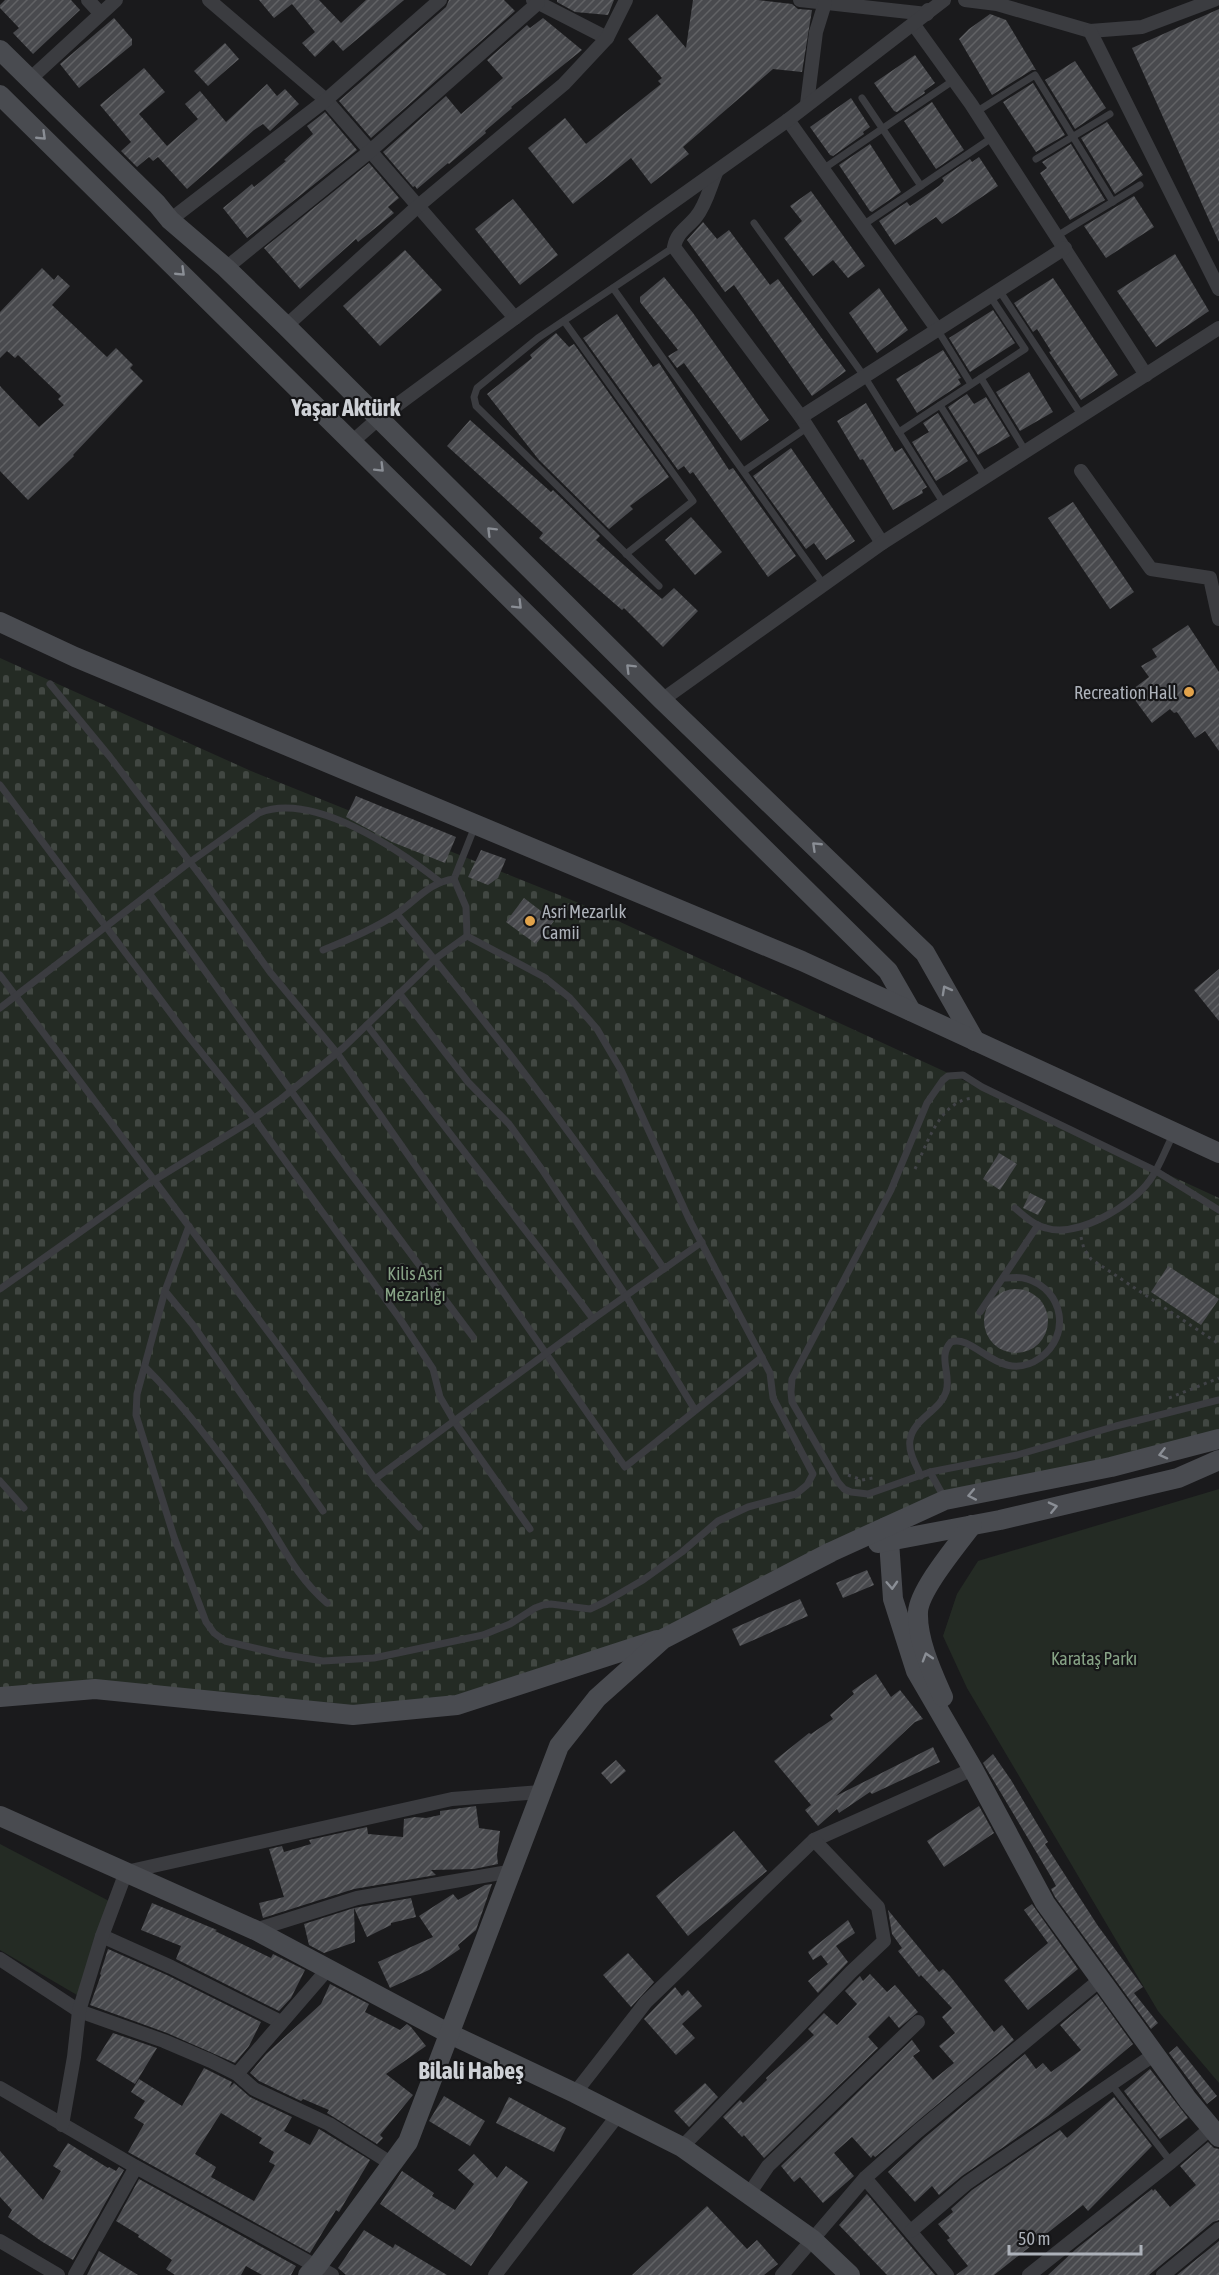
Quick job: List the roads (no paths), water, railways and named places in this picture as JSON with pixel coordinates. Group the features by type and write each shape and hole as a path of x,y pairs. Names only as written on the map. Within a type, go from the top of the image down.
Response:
{"street":[{"path":"88,0 100,13"},
{"path":"29,80 116,0"},
{"path":"209,0 326,100 515,318"},
{"path":"286,326 417,207 564,84 607,38 626,0"},
{"path":"800,0 927,14"},
{"path":"927,14 930,0"},
{"path":"353,441 378,419 649,219 788,120 944,0"},
{"path":"965,0 997,4 1090,31 1142,27 1214,0"},
{"path":"226,268 369,152 535,2 607,38"},
{"path":"170,220 326,100 432,3"},
{"path":"807,104 816,32 825,3"},
{"path":"914,25 993,137 1146,375"},
{"path":"1090,31 1219,289"},
{"path":"0,50 157,204 170,220 226,268 286,326 662,700 925,953 975,1041"},
{"path":"0,95 888,971 911,1011"},
{"path":"788,120 938,329"},
{"path":"716,173 700,210 676,237 674,247 804,422 882,543"},
{"path":"804,422 864,376 995,293 1061,242"},
{"path":"662,700 882,543 1219,328"},
{"path":"1082,471 1151,568 1210,578 1219,619"},
{"path":"0,622 75,657 802,961 1219,1153"},
{"path":"888,1534 945,1500 1111,1467 1219,1439"},
{"path":"0,1697 95,1689 353,1715 458,1705 663,1639 831,1552 888,1534 972,1525 1178,1478 1219,1460"},
{"path":"972,1525 930,1583 918,1611 925,1655 973,1769"},
{"path":"888,1534 893,1599 916,1671 973,1769 1045,1903 1188,2100 1215,2132 1172,2162 1029,2275"},
{"path":"0,2088 319,2272 408,2142 559,1746 597,1698 663,1639"},
{"path":"574,2093 646,2002 814,1840 973,1769"},
{"path":"126,1872 452,1799 541,1792"},
{"path":"0,1816 255,1929 327,1970 450,2034 682,2147 813,2240 850,2275"},
{"path":"682,2147 851,1972 884,1941 878,1907 814,1840"},
{"path":"255,1929 357,1898 513,1870"},
{"path":"62,2125 74,2057 79,2011 102,1936 126,1872"},
{"path":"102,1936 171,1967 281,2022"},
{"path":"0,1959 79,2011 164,2041 237,2074 254,2089 329,2124 392,2164"},
{"path":"237,2074 327,1970"},
{"path":"782,2275 865,2178 918,2131 1101,1980"},
{"path":"749,2194 768,2166 918,2022"},
{"path":"911,2231 967,2183 1155,2054"},
{"path":"495,2275 618,2115"},
{"path":"75,2275 136,2167"},
{"path":"865,2178 947,2275"},
{"path":"1163,2275 1219,2229"},
{"path":"0,2241 58,2275"}],"lane":[{"path":"976,112 1035,75 1113,202"},
{"path":"823,169 954,80"},
{"path":"861,98 921,186"},
{"path":"1036,159 1110,114"},
{"path":"863,225 993,137"},
{"path":"1061,242 1113,202 1140,185"},
{"path":"754,223 864,376 944,504"},
{"path":"659,585 474,402 474,397 477,388 538,338 674,247"},
{"path":"613,288 824,585"},
{"path":"899,432 1024,350 995,293"},
{"path":"995,293 1082,416"},
{"path":"564,321 693,501 626,554"},
{"path":"938,329 971,384"},
{"path":"981,378 1026,452"},
{"path":"940,405 985,477"},
{"path":"744,471 804,422"},
{"path":"50,684 110,757 270,972 337,1053 625,1467 762,1357"},
{"path":"0,785 181,1027 254,1118 400,1319 433,1369 440,1396 454,1421 530,1529"},
{"path":"0,1008 190,862 259,813 277,807 298,807 368,834 416,863 440,882"},
{"path":"467,936 466,907 454,879 476,825"},
{"path":"323,950 373,928 397,914 425,891 440,882 454,879"},
{"path":"149,893 348,1170 473,1337"},
{"path":"397,914 531,1080 577,1142 664,1269"},
{"path":"0,1289 154,1180 254,1118 292,1090 337,1053 435,959 467,936"},
{"path":"189,1226 165,1291 137,1394 136,1406 138,1424 174,1537 209,1628 219,1637 301,1658 345,1661 402,1654 456,1639 483,1635 510,1624 543,1605 590,1609 643,1580 728,1515 796,1494 802,1490 813,1474 773,1398 770,1373 702,1242 621,1070 597,1029 570,998 544,977 467,936"},
{"path":"0,975 275,1341 375,1479 419,1527"},
{"path":"399,993 468,1082 510,1124 626,1296 695,1410"},
{"path":"367,1025 593,1318"},
{"path":"1219,1210 1156,1171 982,1087 963,1075 954,1075 943,1080 927,1103 891,1190 813,1336 791,1386 792,1402 838,1482 844,1489 859,1494 868,1494 930,1472 1017,1455 1116,1426 1219,1400"},
{"path":"1015,1209 1038,1225 1062,1230 1106,1216 1124,1206 1141,1192 1156,1171 1174,1132"},
{"path":"980,1312 1038,1225"},
{"path":"375,1479 593,1318 702,1242"},
{"path":"921,1476 911,1453 910,1441 914,1431 946,1393 948,1382 944,1355 951,1342 964,1341 993,1360 1015,1366 1038,1359 1058,1337 1061,1324 1060,1311 1049,1293 1035,1282 1025,1278 1004,1278"},
{"path":"165,1291 193,1325 323,1511"},
{"path":"145,1367 196,1423 260,1510 296,1570 327,1603"},
{"path":"930,1472 945,1500"},
{"path":"0,1481 24,1508"},
{"path":"1111,2084 1172,2162"}],"place":[{"name":"Recreation Hall","path":"1189,692"},
{"name":"Asri Mezarlık Camii","path":"530,921"}],"district":[{"name":"Yaşar Aktürk","path":"346,407"},
{"name":"Bilali Habeş","path":"471,2070"}],"park label":[{"name":"Kilis Asri Mezarlığı","path":"415,1283"},
{"name":"Karataş Parkı","path":"1094,1658"}]}
